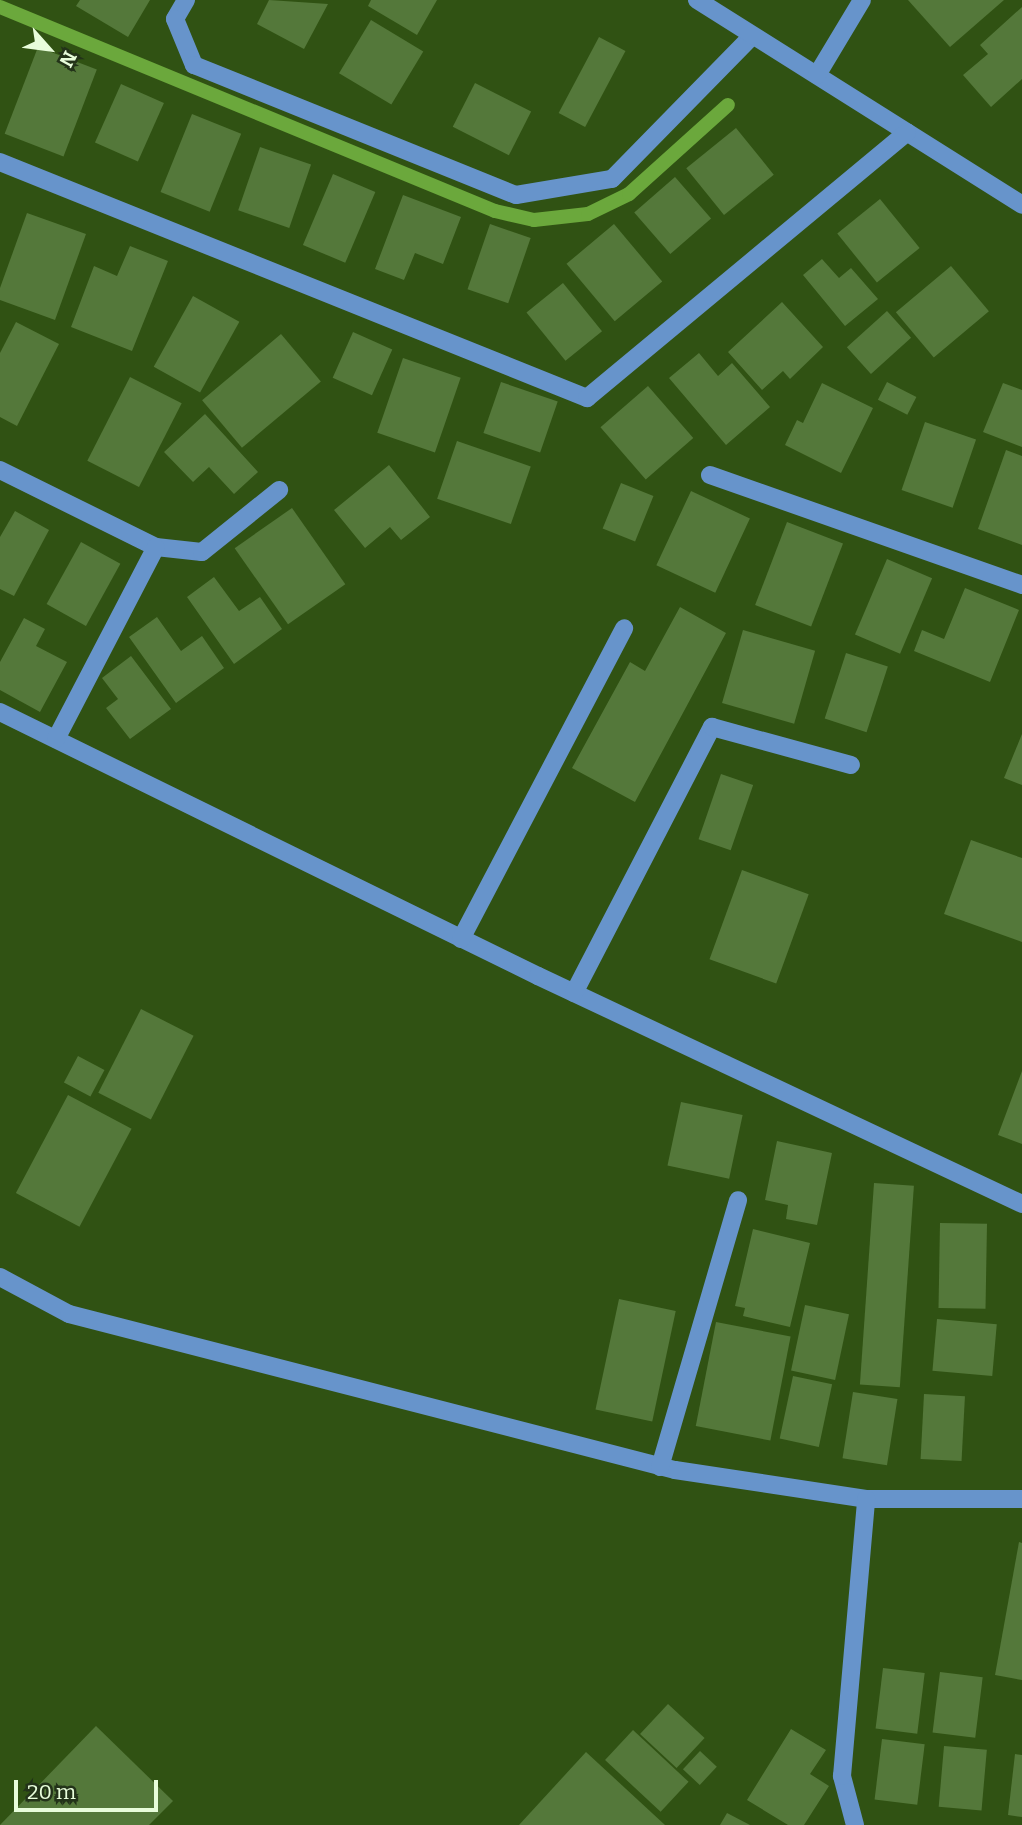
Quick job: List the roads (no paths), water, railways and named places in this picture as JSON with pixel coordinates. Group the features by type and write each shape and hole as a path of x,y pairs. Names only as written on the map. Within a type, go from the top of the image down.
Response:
{"street":[{"path":"186,0 175,19 194,65 516,195 612,179 752,36"},
{"path":"697,0 1022,205"},
{"path":"817,75 862,0"},
{"path":"0,162 587,398 907,132"},
{"path":"0,470 156,547 202,552 279,490"},
{"path":"710,475 1022,585"},
{"path":"56,739 156,547"},
{"path":"461,939 624,628"},
{"path":"0,712 461,939 1022,1204"},
{"path":"574,993 712,727 851,765"},
{"path":"660,1467 738,1200"},
{"path":"0,1278 69,1314 660,1467 866,1499 1022,1499"},
{"path":"855,1825 842,1776 866,1499"}],"waterway":[{"path":"0,7 495,211 534,220 588,214 629,194 728,105"}]}
